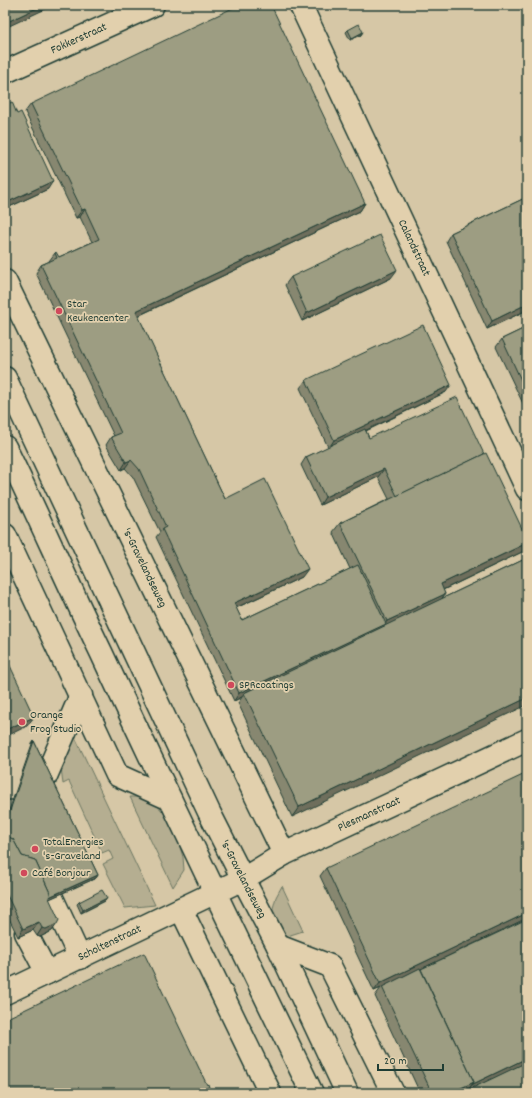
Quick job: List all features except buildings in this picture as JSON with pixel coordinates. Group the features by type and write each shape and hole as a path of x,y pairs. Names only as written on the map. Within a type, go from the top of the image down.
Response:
{"street":[{"name":"Fokkerstraat","path":"5,72 153,5"},
{"name":"Calandstraat","path":"302,5 527,489"},
{"name":"'s-Gravelandseweg","path":"5,281 284,854"},
{"name":"'s-Gravelandseweg","path":"5,378 209,812 278,946 347,1093"},
{"path":"5,447 37,511 63,572 170,799 312,1093"},
{"path":"5,535 81,695 117,775 170,799"},
{"path":"21,831 81,695"},
{"name":"Plesmanstraat","path":"215,893 243,879 284,854 527,740"},
{"path":"5,812 31,811"},
{"path":"31,852 80,958"},
{"name":"Scholtenstraat","path":"5,993 215,893"},
{"path":"181,909 270,1093"},
{"path":"26,933 47,973"},
{"path":"278,946 330,966 393,1093"}],"shaded area":[{"path":"75,737 155,905 125,908 103,864 113,859 109,850 102,853 69,781 63,784 61,767 69,740"},
{"path":"130,797 141,797 153,800 173,824 183,857 184,870 173,887"},
{"path":"282,886 303,931 284,937 272,912 276,897"}],"place":[{"name":"Star Keukencenter","path":"59,311"},
{"name":"SPRcoatings","path":"231,685"},
{"name":"Orange Frog Studio","path":"22,722"},
{"name":"TotalEnergies 's-Graveland","path":"35,849"},
{"name":"Café Bonjour","path":"24,873"}]}
